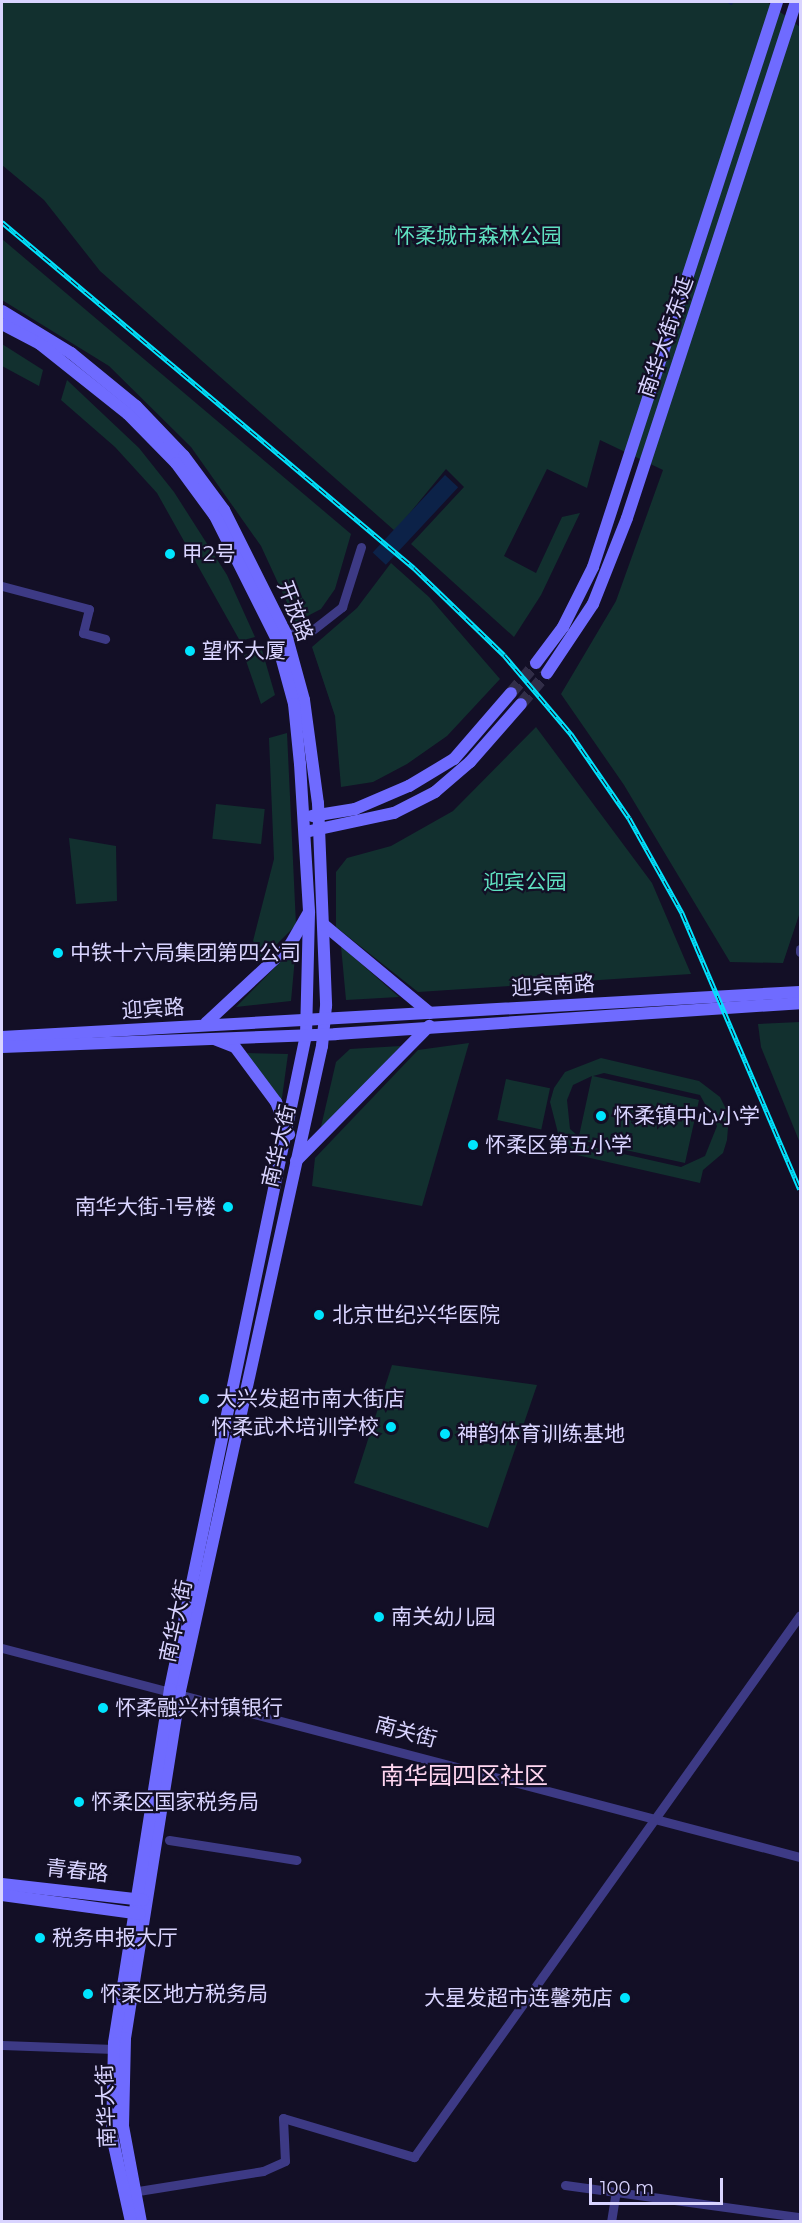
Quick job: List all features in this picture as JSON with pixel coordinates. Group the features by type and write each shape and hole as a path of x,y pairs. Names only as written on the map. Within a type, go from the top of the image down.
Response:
{"main road":[{"name":"南华大街东延","path":"536,663 563,627 597,556 777,2"},
{"name":"南华大街东延","path":"547,673 593,604 627,518 798,2"},
{"name":"开放路","path":"2,311 71,353 136,406 184,456 246,550 286,634 304,700 318,815 323,924 325,1017 323,1035"},
{"name":"开放路","path":"2,324 48,350 128,414 176,463 214,516 276,638 294,706 309,913 306,1035"},
{"path":"302,816 318,815 375,803 454,759 511,693"},
{"path":"302,831 317,830 394,813 435,792 470,762 521,704"},
{"path":"289,1136 276,1102 235,1047 205,1030 290,945 309,913"},
{"path":"323,924 430,1013"},
{"name":"迎宾南路","path":"308,1017 430,1013 801,992"},
{"name":"迎宾南路","path":"323,1035 429,1026 801,1003"},
{"name":"迎宾路","path":"2,1047 205,1030 308,1017"},
{"path":"296,1161 429,1026"},
{"name":"迎宾路","path":"2,1037 205,1030 323,1035"},
{"name":"南华大街","path":"130,2222 122,2073 141,1899 175,1690 289,1136 306,1035"},
{"name":"南华大街","path":"175,1690 323,1035"},
{"name":"青春路","path":"2,1884 141,1899"},
{"name":"青春路","path":"2,1895 139,1914"},
{"name":"南华大街","path":"139,1914 114,2049 112,2136 128,2193 141,2222"}],"street":[{"path":"286,634 310,632 342,607 361,546"},
{"path":"2,586 89,609 83,633 105,639"},
{"path":"128,2193 263,2171 285,2162 284,2118 414,2157 654,1816 801,1615"},
{"name":"南关街","path":"2,1648 175,1690 801,1857"},
{"path":"170,1840 297,1860"},
{"path":"2,2046 114,2049"},
{"path":"565,2185 801,2217"},
{"path":"611,2222 616,2192"}],"green space":[{"name":"怀柔城市森林公园","path":"2,2 767,2 800,27 800,912 783,963 730,962 624,785 561,694 616,601 663,470 600,440 587,488 547,469 504,556 536,573 562,517 580,513 541,595 514,637 411,544 464,487 446,469 395,531 100,271 44,200 2,165"},
{"path":"2,239 351,534 335,589 321,609 296,622 261,546 191,447 109,366 2,300"},
{"path":"2,344 43,370 39,386 2,366"},
{"path":"67,380 139,448 174,492 227,575 255,637 240,641 157,493 115,447 61,400"},
{"path":"391,563 429,597 500,679 447,736 407,764 373,782 341,787 335,716 312,647 357,608"},
{"path":"262,650 275,695 261,704 244,655"},
{"name":"迎宾公园","path":"536,727 652,883 691,974 418,992 336,927 336,872 347,858 391,846 453,811"},
{"path":"287,733 296,925 257,964 261,949 253,941 274,859 269,738"},
{"path":"216,804 265,809 261,844 212,839"},
{"path":"69,838 116,846 117,901 76,904"},
{"path":"296,946 291,1001 236,1007"},
{"path":"341,946 399,997 346,1000"},
{"path":"800,1022 800,1143 761,1047 758,1024"},
{"path":"469,1043 422,1206 312,1186 315,1158 418,1050"},
{"path":"401,1046 320,1131 336,1062 350,1049"},
{"path":"244,1053 288,1054 281,1105"},
{"path":"601,1058 699,1081 720,1097 729,1115 727,1140 723,1153 703,1170 700,1183 577,1155 558,1133 550,1102 554,1088 565,1072","holes":["604,1073 700,1095 717,1126 705,1156 681,1167 588,1146 584,1141 685,1163 699,1100 593,1076","592,1076 579,1136 578,1136 570,1129 567,1100 573,1085"]},
{"path":"506,1079 550,1088 541,1129 497,1120"},
{"name":"神韵体育训练基地","path":"392,1365 537,1385 488,1528 354,1483"}],"water":[{"path":"445,475 458,487 386,565 373,553"}],"tunnel":[{"path":"511,693 536,663"},
{"path":"521,704 547,673"}],"railway":[{"path":"2,222 414,568 504,655 571,734 629,818 682,913 800,1189"}],"place":[{"name":"甲2号","path":"170,554"},
{"name":"望怀大厦","path":"190,651"},
{"name":"中铁十六局集团第四公司","path":"58,953"},
{"name":"怀柔镇中心小学","path":"601,1116"},
{"name":"怀柔区第五小学","path":"473,1145"},
{"name":"南华大街-1号楼","path":"228,1207"},
{"name":"北京世纪兴华医院","path":"319,1315"},
{"name":"大兴发超市南大街店","path":"204,1399"},
{"name":"怀柔武术培训学校","path":"391,1427"},
{"name":"神韵体育训练基地","path":"445,1434"},
{"name":"南关幼儿园","path":"379,1617"},
{"name":"怀柔融兴村镇银行","path":"103,1708"},
{"name":"怀柔区国家税务局","path":"79,1802"},
{"name":"税务申报大厅","path":"40,1938"},
{"name":"怀柔区地方税务局","path":"88,1994"},
{"name":"大星发超市连馨苑店","path":"625,1998"}],"district":[{"name":"南华园四区社区","path":"464,1776"}]}
